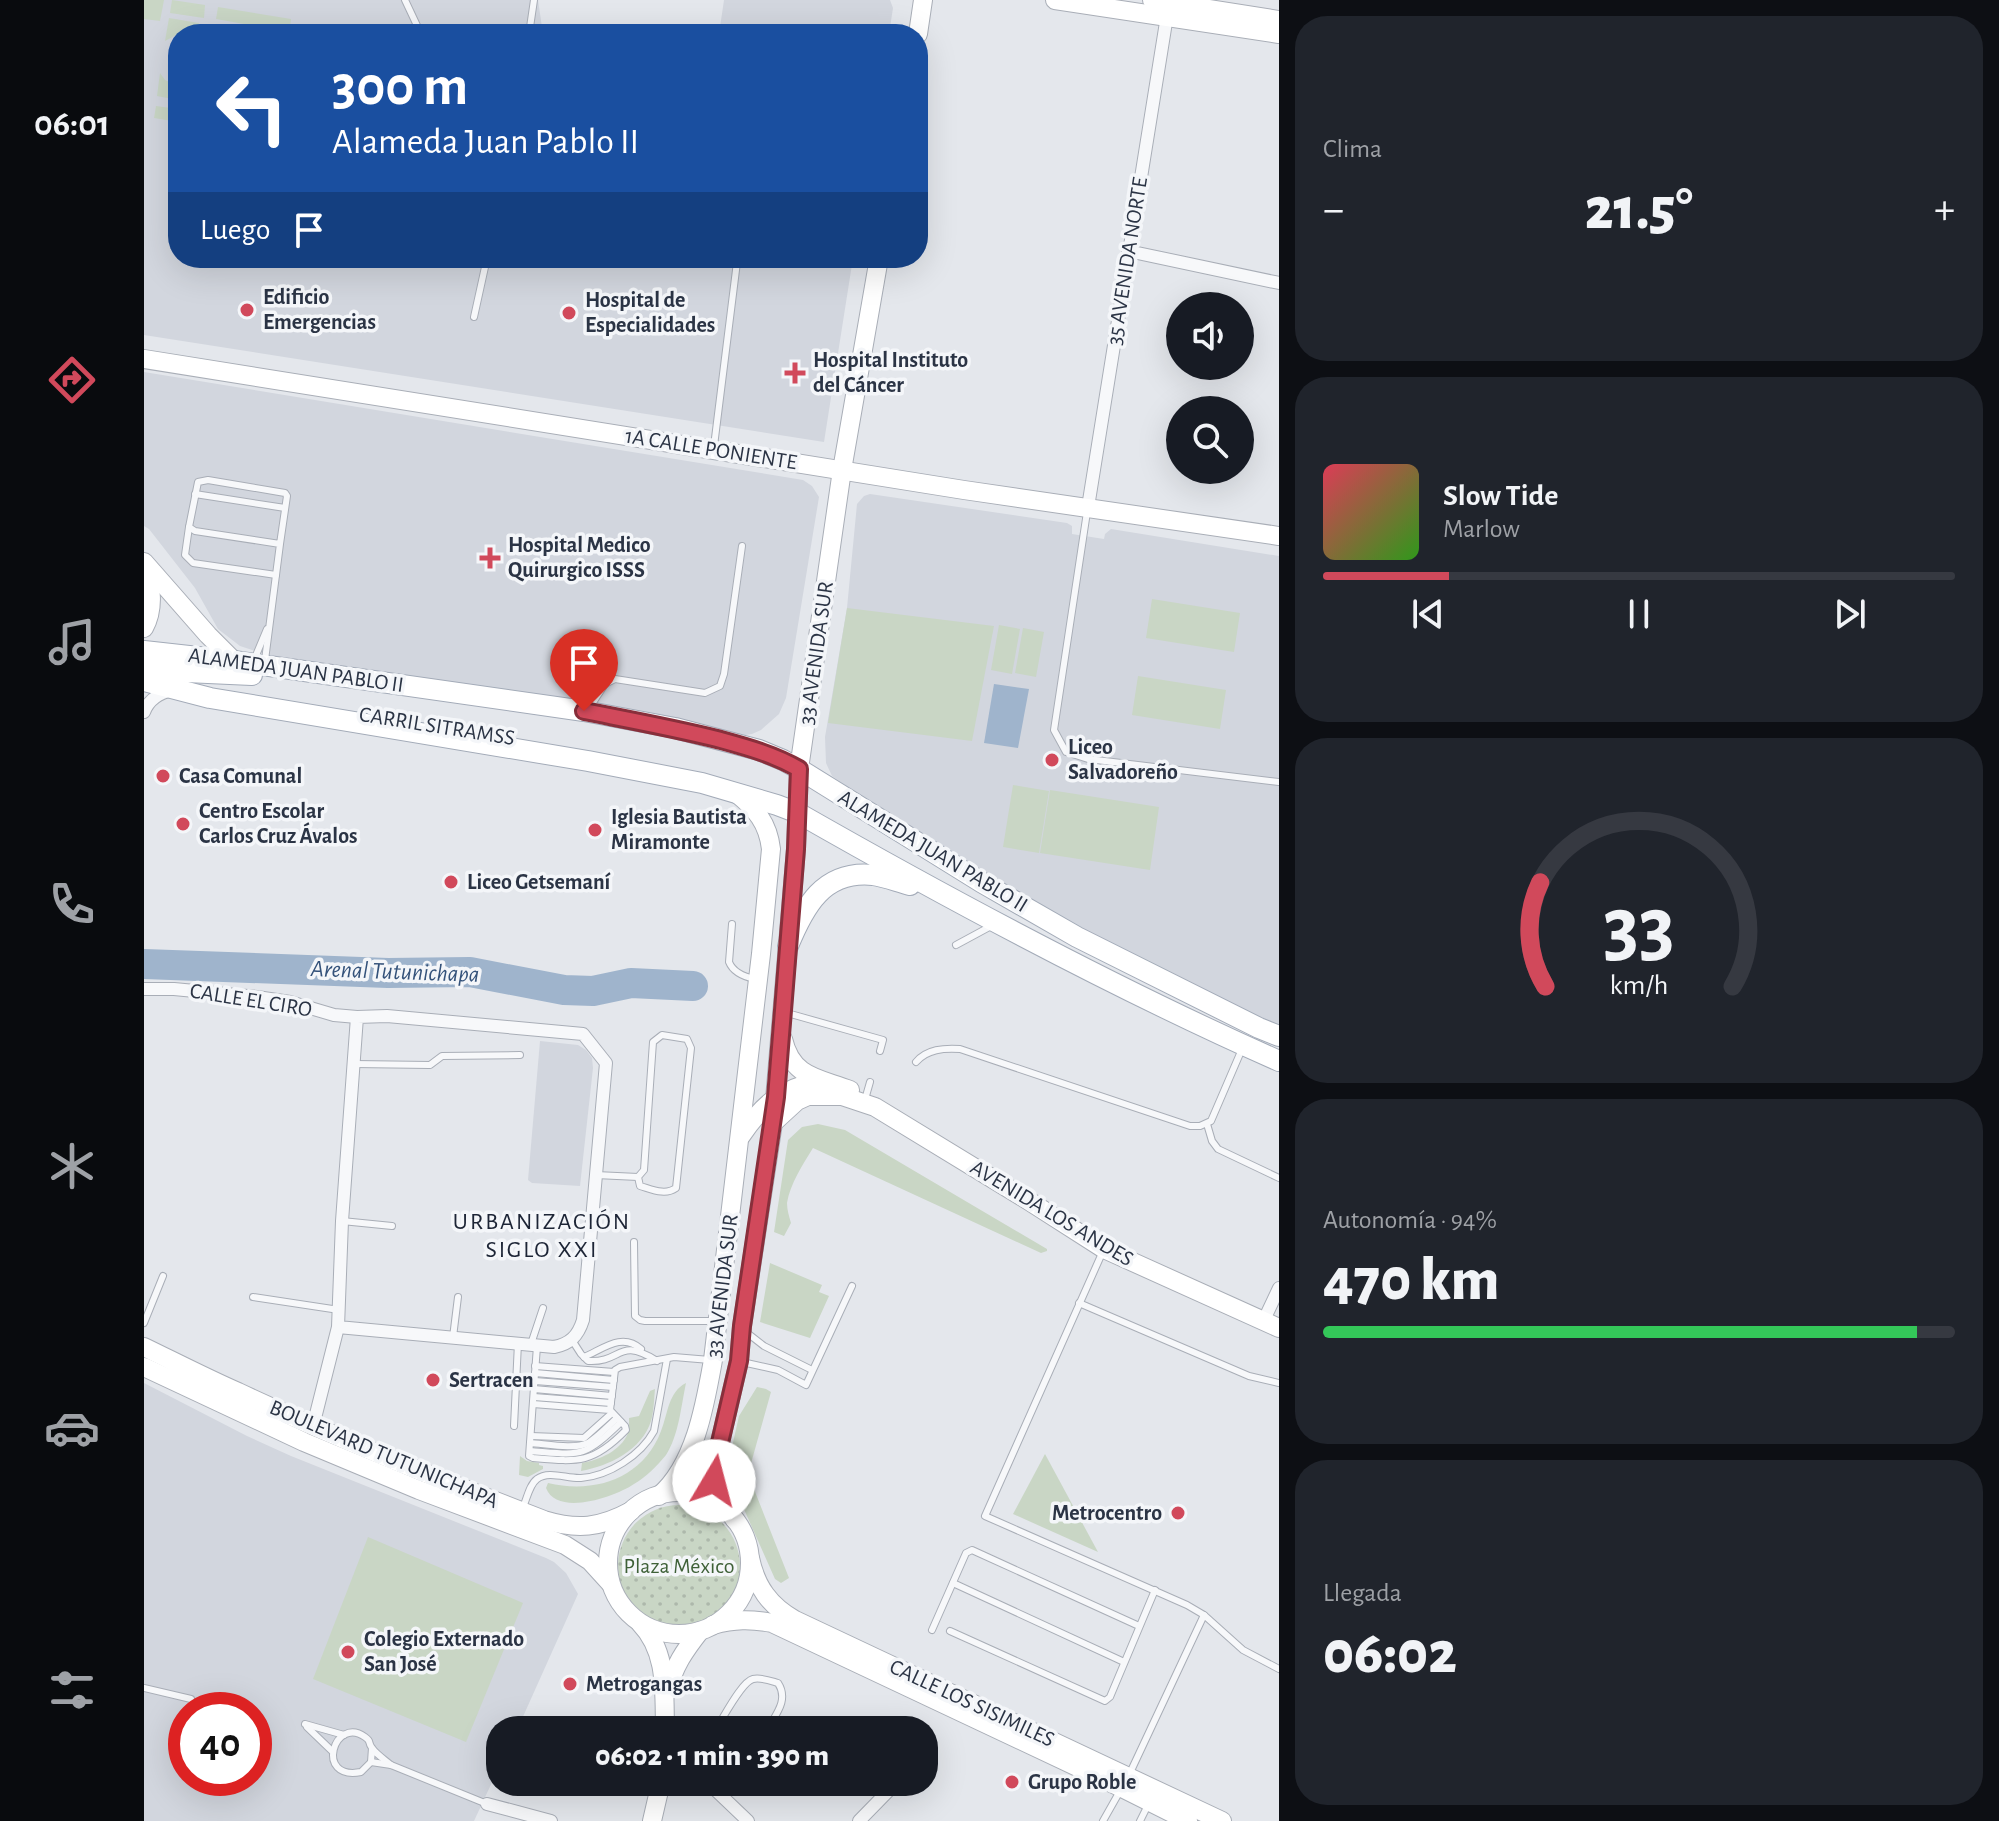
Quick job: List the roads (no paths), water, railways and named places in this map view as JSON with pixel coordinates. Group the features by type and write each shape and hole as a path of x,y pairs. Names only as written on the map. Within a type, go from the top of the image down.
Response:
{"main road":[{"name":"ALAMEDA JUAN PABLO II","path":"144,651 250,663 584,711 675,728 745,747 799,769 981,882 1077,937 1279,1036"},
{"name":"CARRIL SITRAMSS","path":"144,665 187,683 231,690 266,700 493,734 664,765 757,788 772,796 777,805"},
{"name":"CARRIL SITRAMSS","path":"187,683 266,675 293,678 497,708 741,752 799,769"},
{"name":"ALAMEDA JUAN PABLO II","path":"144,681 187,683 258,706 702,783 777,805 798,813 996,923 1279,1061"},
{"path":"788,946 808,903 822,889 843,878 873,875 942,895"}],"street":[{"path":"919,24 923,0"},
{"path":"1055,0 1163,5 1279,20"},
{"path":"1163,5 1279,34"},
{"name":"35 AVENIDA NORTE","path":"1088,507 1163,5"},
{"path":"1128,251 1279,283"},
{"name":"33 AVENIDA SUR","path":"735,1520 714,1481 715,1464 739,1361 773,1123 799,769 842,470 877,268"},
{"name":"1A CALLE PONIENTE","path":"144,359 964,490 1279,536"},
{"path":"144,563 151,603 144,628"},
{"path":"144,563 208,635 250,663"},
{"path":"144,712 159,695 187,683"},
{"name":"33 AVENIDA SUR","path":"659,1496 676,1478 686,1459 706,1399 758,980 771,849 769,834 750,804 733,791"},
{"name":"CALLE EL CIRO","path":"144,989 257,997 290,1002 334,1015 387,1016 583,1034 606,1063 583,1320 580,1331 572,1340"},
{"path":"313,1426 338,1327 342,1221 357,1017"},
{"name":"AVENIDA LOS ANDES","path":"782,1021 786,1052 796,1067 822,1081 870,1095 1104,1249 1271,1325"},
{"path":"739,1139 762,1108 776,1097 791,1089 822,1081"},
{"name":"AVENIDA LOS ANDES","path":"773,1123 797,1101 808,1096 870,1095"},
{"path":"1271,1325 1279,1288"},
{"path":"338,1327 562,1346 572,1340"},
{"name":"BOULEVARD TUTUNICHAPA","path":"144,1347 313,1426 561,1525 597,1525 631,1511"},
{"name":"BOULEVARD TUTUNICHAPA","path":"144,1367 304,1442 419,1490 565,1545 590,1561 610,1583"},
{"path":"664,1705 671,1676 683,1652 707,1628 732,1610 741,1597 747,1582 750,1558 745,1538 735,1520 716,1503 684,1493 659,1496 631,1511 612,1538 608,1560 610,1583 621,1604 649,1632 657,1647 665,1684 664,1705 664,1716"},
{"name":"CALLE LOS SISIMILES","path":"750,1558 753,1574 769,1602 788,1616 1153,1796 1222,1821"},
{"name":"CALLE LOS SISIMILES","path":"707,1628 732,1620 753,1619 772,1623 1125,1782"},
{"path":"638,1621 671,1633 686,1634 707,1628"},
{"path":"652,1821 658,1796"},
{"path":"726,1796 748,1821"},
{"path":"859,1821 883,1796"},
{"name":"CALLE LOS SISIMILES","path":"1153,1796 1188,1821"},
{"path":"487,1804 551,1821"}],"lane":[{"path":"405,0 416,24"},
{"path":"530,24 534,0"},
{"path":"474,317 485,268"},
{"path":"713,450 736,268"},
{"path":"250,663 271,619 287,496 275,490 198,482 185,555 193,563 276,575"},
{"path":"195,494 285,508"},
{"path":"1088,507 1054,730 1066,752 1088,759 1279,782"},
{"path":"189,527 195,531 280,544"},
{"path":"584,711 605,684 615,679 695,693 705,693 720,686 742,546"},
{"path":"250,663 271,619"},
{"path":"956,945 996,923"},
{"path":"732,924 729,956 732,968 758,980"},
{"path":"782,1021 883,1040 880,1051"},
{"path":"662,1035 687,1039 691,1048 676,1188 664,1192 640,1186 638,1177 644,1170 653,1042 662,1035"},
{"path":"916,1062 926,1052 960,1049 1190,1126 1211,1121 1244,1045"},
{"path":"354,1064 430,1065 442,1056 520,1055"},
{"path":"1207,1124 1218,1149 1279,1178"},
{"path":"596,1175 638,1177"},
{"path":"342,1221 392,1226"},
{"path":"634,1242 635,1316 645,1321 718,1321"},
{"path":"1104,1249 985,1516 1187,1605 1204,1615 1243,1650 1279,1669"},
{"path":"144,1323 163,1276"},
{"path":"739,1361 778,1370 806,1385 852,1286"},
{"path":"253,1297 339,1310"},
{"path":"453,1337 458,1297"},
{"path":"1079,1303 1249,1376 1279,1383"},
{"path":"514,1426 529,1344 543,1308"},
{"path":"742,1326 764,1346 812,1370"},
{"path":"572,1340 588,1361 599,1361 636,1349 657,1361"},
{"path":"529,1344 535,1373 529,1456 533,1458 581,1460 605,1449 626,1430 614,1410 615,1370 620,1367 674,1357 713,1360"},
{"path":"522,1511 538,1477 582,1478 602,1472 626,1462 649,1440 654,1431 667,1359"},
{"path":"535,1373 614,1380"},
{"path":"535,1373 614,1380"},
{"path":"534,1397 614,1410"},
{"path":"534,1397 614,1410"},
{"path":"530,1443 584,1438 614,1410"},
{"path":"932,1630 966,1553 972,1550 1139,1626"},
{"path":"953,1583 1124,1662"},
{"path":"950,1631 1105,1701 1110,1697 1155,1590"},
{"path":"1103,1821 1125,1782 1204,1615"},
{"path":"724,1716 744,1684 753,1679 778,1683 784,1692 775,1716"},
{"path":"144,1688 168,1694"},
{"path":"344,1735 305,1724 332,1751 336,1764 347,1772 361,1772 371,1762 372,1748"},
{"path":"332,1751 344,1735 351,1733 364,1737 391,1765"},
{"path":"371,1762 391,1765 487,1804"},
{"path":"1140,1821 1153,1796"}],"water":[{"path":"994,684 1029,689 1018,748 984,743"}],"waterway":[{"name":"Arenal Tutunichapa","path":"144,964 388,973 470,972 564,990 593,991 631,983 693,986"}],"place":[{"name":"Edificio Emergencias","path":"247,310"},
{"name":"Hospital de Especialidades","path":"569,313"},
{"name":"Hospital Instituto del Cáncer","path":"795,373"},
{"name":"Hospital Medico Quirurgico ISSS","path":"490,558"},
{"name":"Liceo Salvadoreño","path":"1052,760"},
{"name":"Casa Comunal","path":"163,776"},
{"name":"Centro Escolar Carlos Cruz Ávalos","path":"183,824"},
{"name":"Iglesia Bautista Miramonte","path":"595,830"},
{"name":"Liceo Getsemaní","path":"451,882"},
{"name":"Sertracen","path":"433,1380"},
{"name":"Metrocentro","path":"1178,1513"},
{"name":"Colegio Externado San José","path":"348,1652"},
{"name":"Metrogangas","path":"570,1684"},
{"name":"Grupo Roble","path":"1012,1782"}],"district":[{"name":"URBANIZACIÓN SIGLO XXI","path":"542,1236"}],"park label":[{"name":"Plaza México","path":"679,1566"}]}
